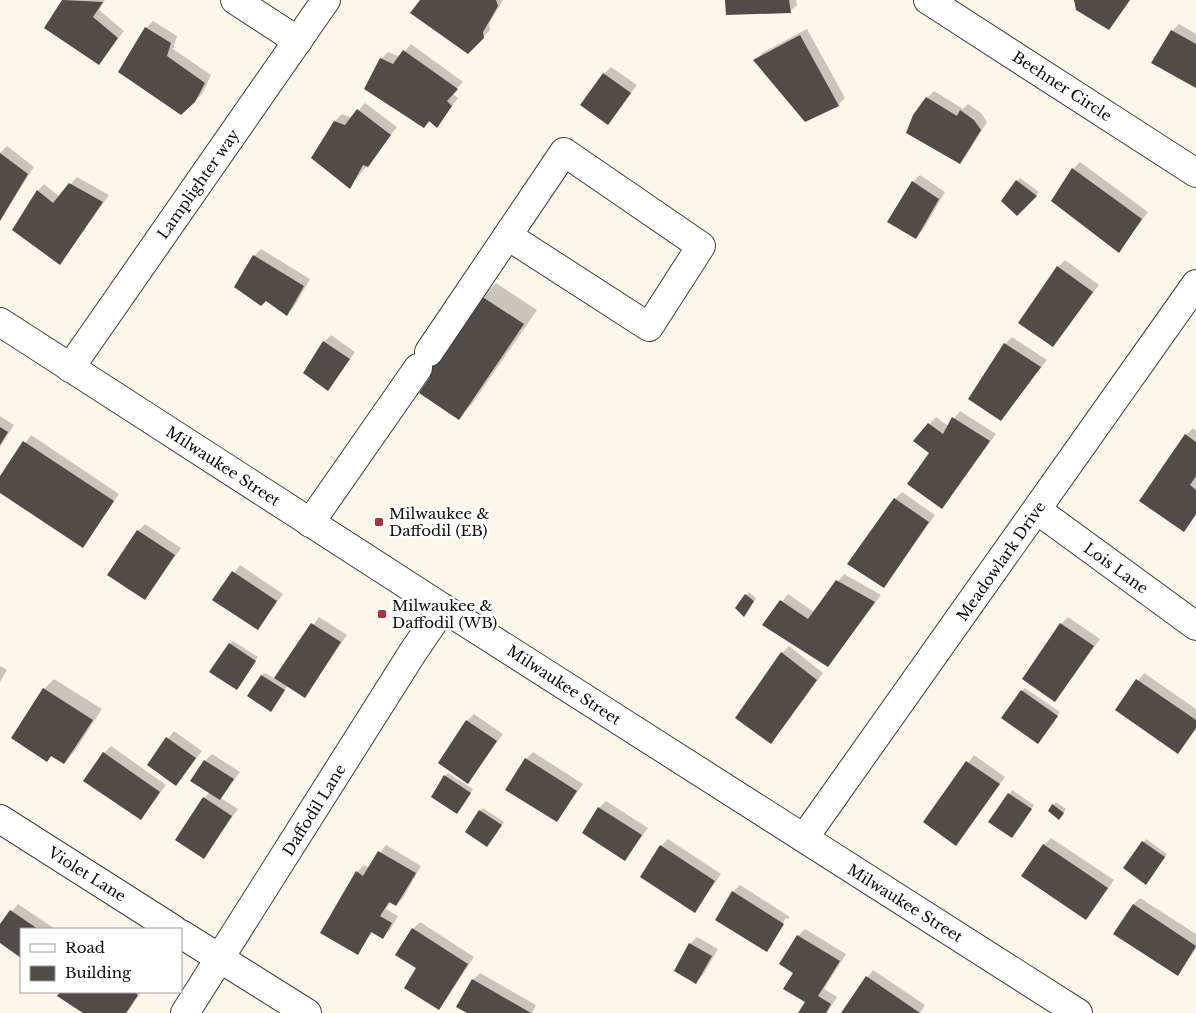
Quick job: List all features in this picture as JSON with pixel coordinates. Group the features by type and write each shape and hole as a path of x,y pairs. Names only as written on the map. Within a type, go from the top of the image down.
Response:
{"street":[{"path":"235,0 298,41"},
{"name":"Lamplighter way","path":"70,368 326,0"},
{"name":"Beehner Circle","path":"928,0 1196,173"},
{"path":"310,523 424,360 564,152 701,246 649,328 508,236"},
{"name":"Meadowlark Drive","path":"804,838 1196,284"},
{"name":"Milwaukee Street","path":"0,322 310,523 1078,1013"},
{"name":"Lois Lane","path":"1037,510 1196,626"},
{"name":"Daffodil Lane","path":"185,1013 221,959 413,652 444,608"},
{"name":"Violet Lane","path":"0,819 171,928"},
{"path":"182,935 307,1013"}],"building":[{"path":"62,0 103,2 93,17 118,38 99,65 44,28"},
{"path":"420,0 496,0 498,6 483,32 484,38 468,54 410,13"},
{"path":"725,0 789,0 791,13 726,15"},
{"path":"1074,0 1130,0 1109,30 1076,10"},
{"path":"145,27 171,43 167,56 205,83 195,102 181,115 118,72"},
{"path":"1171,30 1196,44 1196,88 1151,63"},
{"path":"800,35 839,106 805,122 753,60"},
{"path":"403,50 458,89 447,101 452,106 437,128 429,121 424,128 364,89 380,58 393,64"},
{"path":"603,73 631,93 608,125 580,105"},
{"path":"926,97 957,116 960,110 974,120 981,130 960,164 906,133 913,115"},
{"path":"357,109 391,135 368,167 363,165 350,189 311,158 334,121 345,125"},
{"path":"0,153 28,174 0,221"},
{"path":"1072,168 1142,219 1119,253 1051,201"},
{"path":"1016,180 1037,196 1017,216 1001,201"},
{"path":"912,181 939,199 916,239 887,222"},
{"path":"69,183 103,202 60,265 12,230 37,190 53,203"},
{"path":"253,255 304,286 287,316 266,301 261,306 234,287"},
{"path":"1057,266 1093,292 1053,347 1018,323"},
{"path":"481,296 524,324 459,420 419,393 430,377 410,363 421,347"},
{"path":"323,341 350,359 328,391 303,373"},
{"path":"1004,343 1041,367 1001,421 968,399"},
{"path":"952,417 990,441 942,509 907,484 929,453 913,441 928,423 943,434"},
{"path":"0,427 8,432 0,445"},
{"path":"1185,434 1196,442 1196,476 1190,485 1196,490 1196,514 1184,532 1139,501"},
{"path":"23,441 114,501 83,548 0,493 0,476"},
{"path":"894,498 929,522 884,588 847,564"},
{"path":"137,530 175,555 145,600 107,575"},
{"path":"232,571 277,601 258,630 212,600"},
{"path":"836,580 875,602 828,667 762,625 780,600 808,619"},
{"path":"745,594 754,601 744,617 735,608"},
{"path":"311,623 341,642 305,698 274,678"},
{"path":"1060,623 1094,646 1055,702 1022,679"},
{"path":"229,643 256,661 237,690 209,672"},
{"path":"781,652 817,680 771,744 735,718"},
{"path":"261,675 285,690 271,712 247,696"},
{"path":"1136,679 1196,720 1196,728 1178,754 1115,710"},
{"path":"43,688 93,720 64,764 51,756 47,762 11,738"},
{"path":"1021,690 1058,716 1038,744 1001,718"},
{"path":"466,720 497,741 468,784 438,763"},
{"path":"166,737 196,758 176,786 147,765"},
{"path":"103,752 160,792 141,820 83,781"},
{"path":"525,758 577,791 557,822 505,790"},
{"path":"204,760 234,779 220,800 190,781"},
{"path":"966,761 1000,784 956,846 923,822"},
{"path":"444,775 471,793 457,814 431,797"},
{"path":"1008,793 1032,809 1012,838 988,822"},
{"path":"203,797 232,816 204,859 175,840"},
{"path":"1052,804 1064,813 1059,820 1048,811"},
{"path":"598,807 642,835 625,861 582,833"},
{"path":"479,810 502,825 487,847 465,832"},
{"path":"1142,841 1165,857 1146,885 1123,868"},
{"path":"1043,844 1108,888 1086,920 1021,876"},
{"path":"660,845 715,881 695,913 640,877"},
{"path":"378,851 416,873 396,906 389,902 380,916 392,923 383,939 371,932 358,955 320,933 356,871 363,876"},
{"path":"732,891 784,924 767,952 715,920"},
{"path":"1133,904 1196,946 1178,976 1113,934"},
{"path":"10,910 37,928 20,928 20,957 0,943 0,924"},
{"path":"412,928 468,964 439,1010 404,988 416,968 395,955"},
{"path":"797,935 840,961 818,996 831,1004 826,1013 798,1013 805,1002 783,989 793,973 779,964"},
{"path":"689,943 712,956 696,984 674,971"},
{"path":"866,976 920,1013 841,1013"},
{"path":"472,979 531,1013 467,1013 456,1007"},
{"path":"59,993 135,993 138,995 126,1013 83,1013 57,996"}],"place":[{"name":"Milwaukee & Daffodil (EB)","path":"379,522"},
{"name":"Milwaukee & Daffodil (WB)","path":"382,614"}]}
